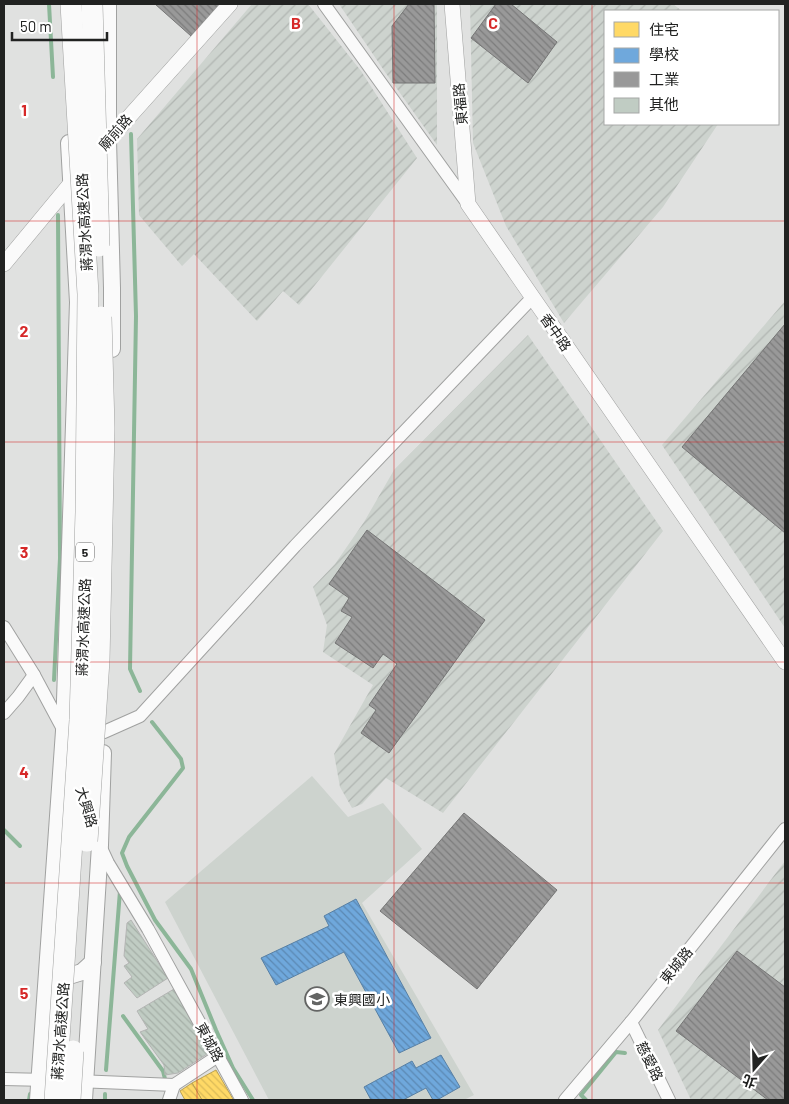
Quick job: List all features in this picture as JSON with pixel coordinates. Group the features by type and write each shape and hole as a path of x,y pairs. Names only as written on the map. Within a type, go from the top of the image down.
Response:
{"highway":[{"name":"蔣渭水高速公路","path":"55,1100 80,720 86,512 88,294 71,4"},
{"name":"蔣渭水高速公路","path":"70,1100 99,660 104,428 92,4"}],"main road":[{"path":"38,1100 64,731 78,302 70,184 66,4"},
{"path":"84,1100 100,845 108,608 112,288 108,140 108,4"},
{"path":"68,604 79,591 88,588 97,593 108,608"},
{"path":"48,958 56,971 69,976 82,972 93,962"}],"street":[{"name":"廟前路","path":"4,264 108,140 230,4"},
{"name":"香中路","path":"324,4 468,204 785,662"},
{"name":"東福路","path":"452,4 468,204"},
{"path":"104,732 140,716 295,546 533,297"},
{"name":"大興路","path":"4,627 64,731 100,845 108,863 148,928 178,983"},
{"path":"4,713 34,676"},
{"name":"東城路","path":"565,1100 631,1022 785,829"},
{"name":"東城路","path":"178,983 242,1100"},
{"name":"慈愛路","path":"631,1022 669,1100"},
{"path":"168,1100 174,1086 218,1056"},
{"path":"4,1079 174,1086"}],"shaded area":[{"path":"252,4 308,4 361,71 417,158 299,305 283,291 257,321 194,254 182,266 139,215 137,139"},
{"path":"339,4 437,4 437,145 385,72"},
{"path":"470,4 673,4 681,10 604,10 604,125 717,125 663,207 564,323 506,226 473,143"},
{"path":"785,301 785,628 662,445"},
{"path":"528,335 663,531 443,813 386,778 362,804 352,808 340,787 334,754 373,685 323,652 327,625 313,587 335,564 364,522 394,470"},
{"name":"東興國小","path":"312,776 348,817 383,803 422,849 362,903 474,1095 464,1100 269,1100 165,902"},
{"path":"785,861 785,1100 691,1100 658,1030"}],"building: 住宅":[{"path":"216,1070 233,1099 202,1100 192,1083"},
{"path":"192,1083 202,1100 185,1100 180,1091"}],"building: 學校":[{"path":"356,899 431,1038 399,1053 344,952 276,985 261,958 329,926 324,916"},
{"path":"441,1055 460,1087 437,1100 433,1100 426,1088 403,1100 371,1100 364,1087 412,1061 416,1068"}],"building: 工業":[{"path":"155,4 220,4 191,36"},
{"path":"409,4 434,4 435,83 393,83 392,26"},
{"path":"496,4 511,4 557,42 528,83 471,38"},
{"path":"785,324 785,533 682,447"},
{"path":"367,530 485,620 389,753 361,733 376,710 369,705 397,664 383,654 373,668 335,643 352,617 341,611 349,598 329,584"},
{"path":"464,813 557,890 477,989 380,911"},
{"path":"737,951 785,987 785,1100 768,1100 676,1031"}],"building: 其他":[{"path":"131,920 168,978 137,998 124,983 132,977 124,966 129,963 124,956 127,923"},
{"path":"174,989 210,1052 178,1073 165,1075 164,1065 140,1032 148,1029 137,1011"}],"waterway":[{"path":"49,4 53,77"},
{"path":"131,134 136,316 130,669 140,691"},
{"path":"54,680 60,558 58,215"},
{"path":"152,722 181,759 183,768 129,837 122,853 155,920 191,969 233,1068 253,1100"},
{"path":"4,830 20,846"},
{"path":"106,1070 120,891"},
{"path":"123,1016 163,1071 166,1083"},
{"path":"586,1100 581,1095 616,1052 625,1053"},
{"path":"29,1100 30,1094"},
{"path":"105,1094 105,1100"}],"place":[{"name":"東興國小","path":"317,999"}]}
